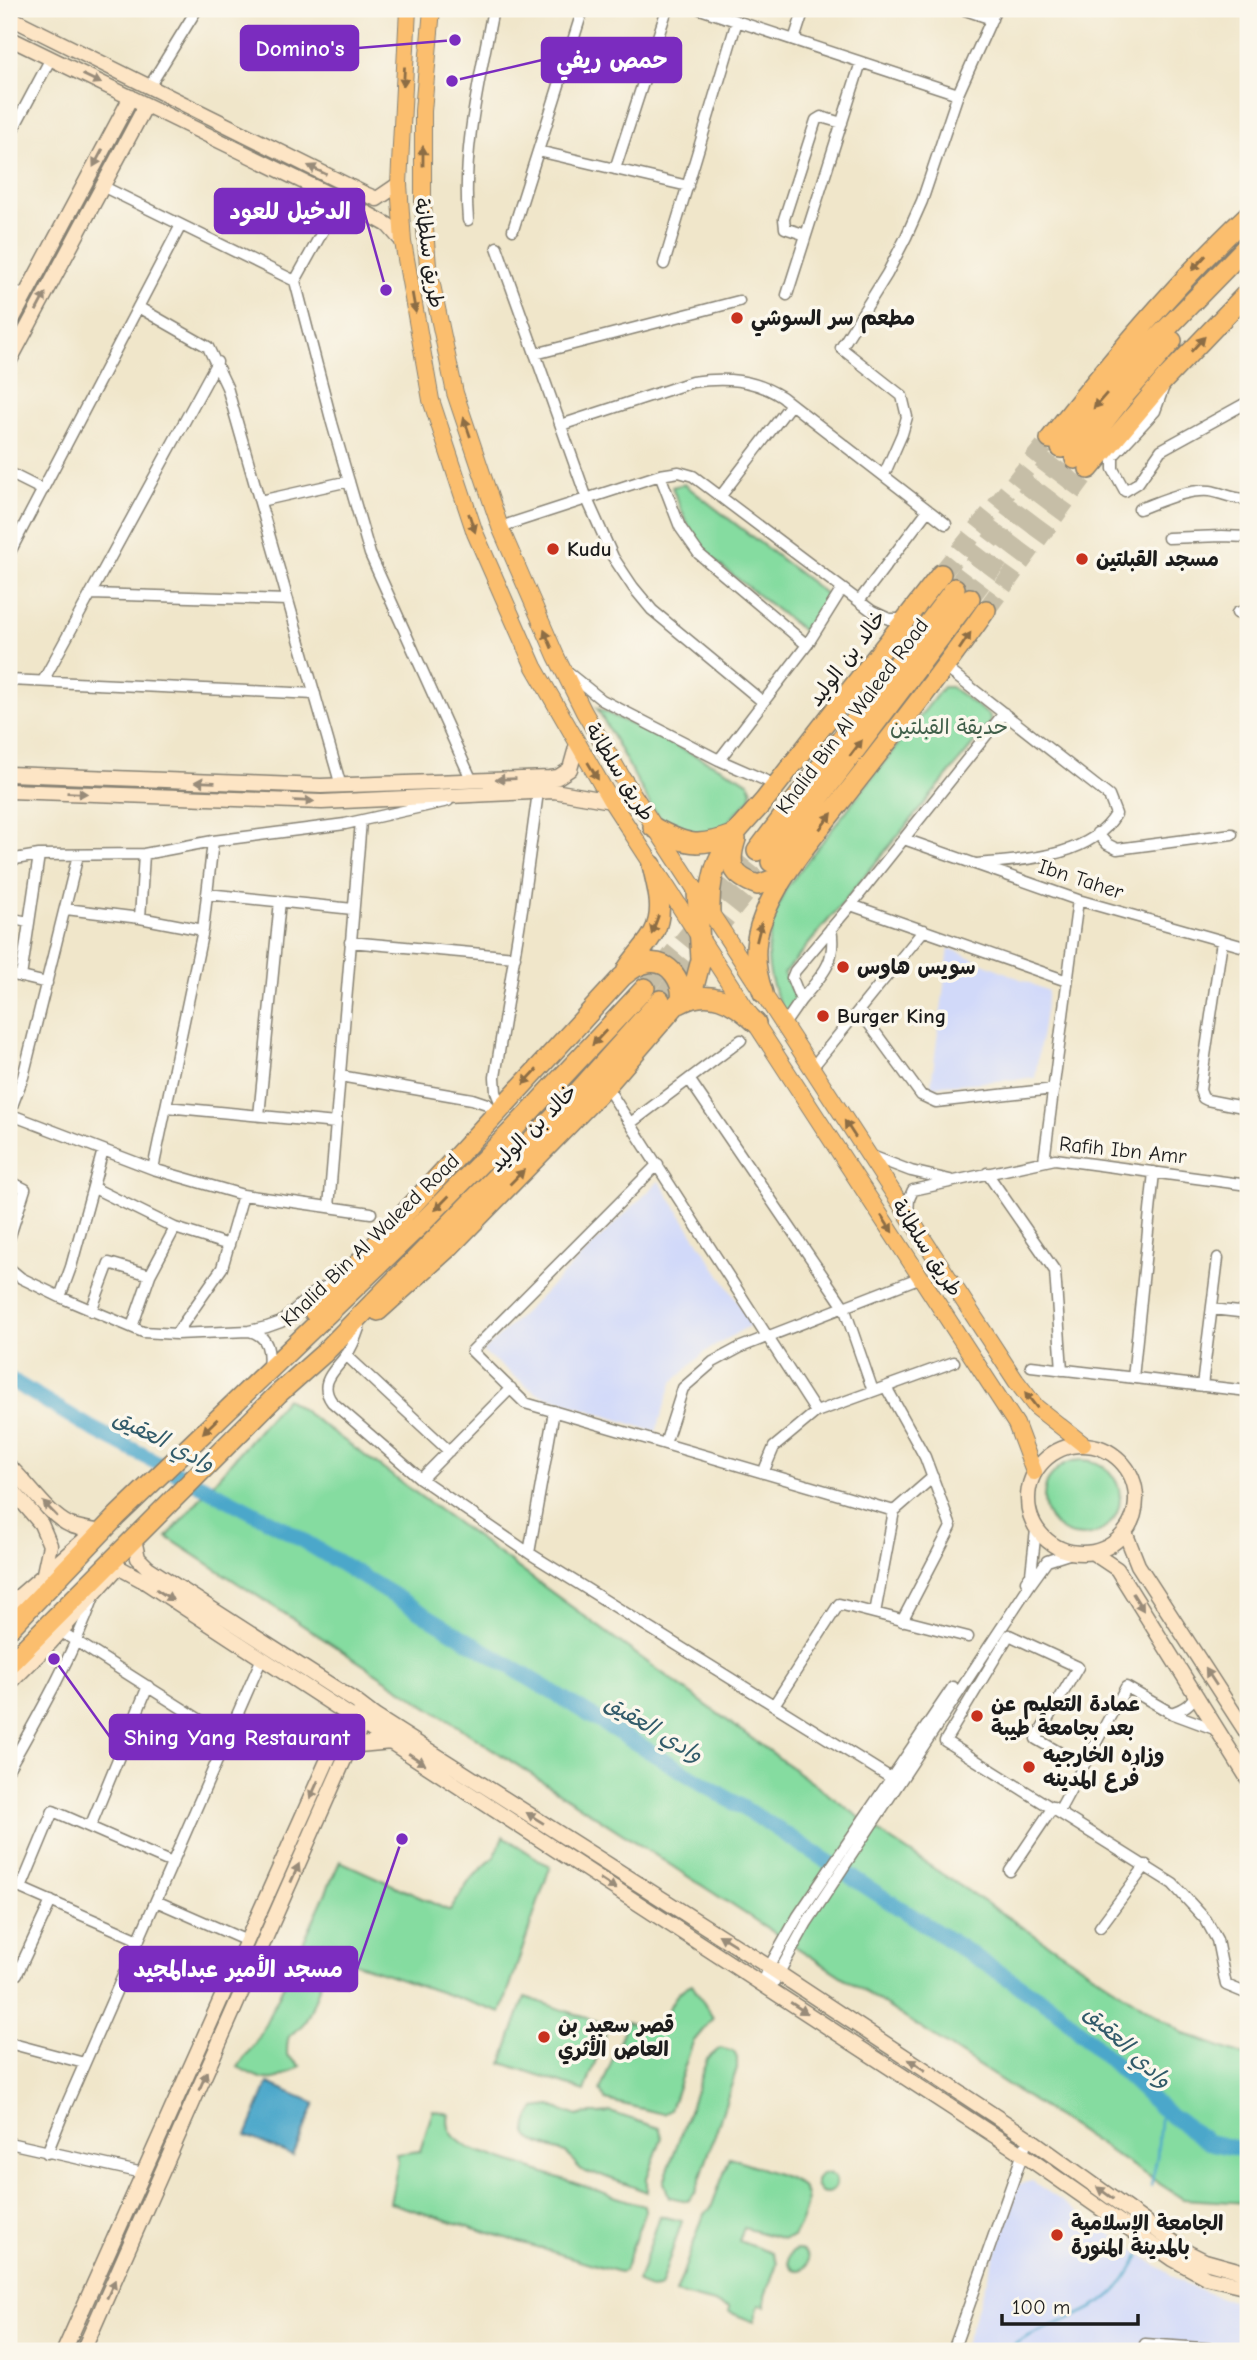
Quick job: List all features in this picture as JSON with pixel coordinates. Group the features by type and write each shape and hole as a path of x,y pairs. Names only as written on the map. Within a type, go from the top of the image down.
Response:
{"highway":[{"path":"1069,454 1132,336 1248,215"},
{"path":"1069,454 1135,361 1248,245"},
{"path":"1069,454 1248,261"},
{"path":"1069,454 1164,380 1248,292"},
{"name":"خالد بن الوليد","path":"323,1354 338,1349 450,1246 606,1086 666,998 698,978 710,912 709,890 713,870 736,833 941,574"},
{"name":"Khalid Bin Al Waleed Road","path":"771,863 962,593"},
{"path":"653,827 675,839 697,844 736,833 731,863 746,881 758,886 771,863 946,668 986,610"},
{"path":"763,993 755,961 771,863"},
{"name":"خالد بن الوليد","path":"300,1340 306,1321 344,1278 624,975 655,931 659,917 660,902 653,865"},
{"name":"خالد بن الوليد","path":"697,892 705,945"},
{"path":"624,975 645,963 661,964 680,980 682,993 666,998"},
{"path":"666,998 717,997 737,1006 756,1023"},
{"name":"Khalid Bin Al Waleed Road","path":"107,1525 420,1225 492,1152 666,998"},
{"name":"Khalid Bin Al Waleed Road","path":"136,1537 278,1394 323,1354 566,1105 666,998"},
{"path":"9,1629 107,1525"},
{"path":"9,1672 111,1568 136,1537"}],"main road":[{"name":"طريق سلطانة","path":"408,9 399,184 404,242 431,400 475,533 534,667 577,744 611,801 1016,1424 1034,1472"},
{"name":"طريق سلطانة","path":"432,9 423,111 423,205 428,266 455,393 500,527 562,667 583,712 653,827 908,1217 1036,1407 1083,1444"},
{"path":"9,17 377,199 399,184"},
{"path":"9,38 340,200 388,225 404,242"},
{"path":"9,327 131,97"},
{"path":"9,362 146,105"},
{"path":"9,791 323,802 558,777 570,769 577,744"},
{"path":"9,774 554,791 611,801"},
{"path":"1083,1444 1102,1448 1118,1457 1135,1485 1135,1511 1125,1532 1110,1546 1093,1553 1072,1553 1052,1545 1036,1530 1027,1501 1028,1486 1034,1472 1047,1456 1064,1447 1083,1444"},
{"path":"9,1466 15,1485 41,1524 50,1545 44,1573"},
{"path":"15,1485 68,1524 107,1525"},
{"path":"9,1605 44,1573 107,1525"},
{"path":"1125,1532 1138,1565 1248,1734"},
{"path":"136,1537 138,1558 148,1568 360,1717 774,1970 1030,2139 1186,2252 1205,2261 1248,2273"},
{"path":"1093,1553 1117,1569 1248,1779"},
{"path":"9,1684 18,1664 60,1631 96,1591 111,1568 142,1580 338,1708 360,1717 391,1742 1021,2152 1173,2259 1206,2277 1248,2287"},
{"path":"64,2351 336,1741 343,1724 338,1708"},
{"path":"336,1741 360,1717"},
{"path":"83,2351 348,1751 360,1717"},
{"path":"336,1741 348,1751"},
{"path":"348,1751 359,1745 391,1742"}],"street":[{"path":"149,87 197,9"},
{"path":"468,220 465,190 468,149 493,9"},
{"path":"513,230 583,9"},
{"path":"615,169 667,9"},
{"path":"700,9 958,94"},
{"path":"794,40 804,9"},
{"path":"884,475 907,417 902,396 841,348 887,274 906,237 922,201 958,94 994,14 961,9"},
{"path":"664,264 737,21"},
{"path":"9,136 51,58"},
{"path":"787,295 861,62"},
{"path":"806,235 785,228 784,219 817,120 821,117 842,123"},
{"path":"538,150 688,186"},
{"path":"102,186 295,281"},
{"path":"9,860 38,855 144,854 213,841 360,821 473,788 370,554 295,281 340,200"},
{"path":"9,554 181,225"},
{"path":"497,247 587,499 613,557 652,610 763,702"},
{"path":"9,289 25,296"},
{"path":"535,354 739,301"},
{"path":"138,307 208,347 217,362 227,387 341,786"},
{"path":"43,681 217,362"},
{"path":"561,425 692,382 712,379 752,382 767,387 792,404 946,524"},
{"path":"1164,380 1163,393 1155,411 1113,456 1113,469 1125,491 1138,483 1161,450 1248,402"},
{"path":"720,497 792,404"},
{"path":"500,527 660,475 679,472 693,476 882,617 905,619"},
{"path":"9,473 43,490"},
{"path":"660,475 681,527 699,554 807,645"},
{"path":"260,501 349,481"},
{"path":"1139,509 1178,494 1209,491 1240,500 1248,499"},
{"path":"859,601 928,510"},
{"path":"1168,538 1248,537"},
{"path":"719,760 807,645 842,589"},
{"path":"91,594 288,600"},
{"path":"562,667 602,700 719,760 776,785"},
{"path":"946,668 1109,796 1116,814 1111,822 1082,845 1041,859 977,864"},
{"path":"9,680 315,694"},
{"path":"801,1000 792,978 794,971 851,905 1004,713"},
{"path":"499,1110 495,1077 538,792"},
{"path":"329,1207 360,821"},
{"path":"1097,833 1107,844 1117,849 1232,834"},
{"name":"Ibn Taher","path":"904,839 1078,900 1248,948"},
{"path":"153,1169 203,930 213,841"},
{"path":"140,918 144,854"},
{"path":"21,977 38,855"},
{"path":"78,855 23,1077 9,1114 153,1169 243,1195 371,1213"},
{"path":"207,894 353,909"},
{"path":"1044,1161 1078,900"},
{"path":"259,1116 280,901"},
{"path":"851,905 1067,981"},
{"path":"66,909 140,918 203,930"},
{"path":"9,918 28,922"},
{"path":"783,1026 829,964 834,944 831,928"},
{"path":"811,1069 924,930"},
{"path":"1222,941 1200,1090 1203,1098 1207,1100 1248,1108"},
{"path":"350,942 514,957"},
{"path":"9,974 47,983"},
{"path":"859,1010 921,1095 936,1101 1054,1089"},
{"path":"632,1122 741,1040"},
{"path":"340,1076 480,1101 499,1110"},
{"path":"690,1079 844,1307 873,1391"},
{"path":"606,1086 632,1122 816,1412"},
{"path":"166,1107 336,1123"},
{"path":"60,1297 71,1267 103,1150"},
{"path":"867,1154 911,1171 953,1180"},
{"name":"Rafih Ibn Amr","path":"908,1217 909,1199 913,1190 1055,1159 1248,1185"},
{"path":"658,1164 472,1350 525,1403 894,1511"},
{"path":"1133,1378 1154,1172"},
{"path":"987,1173 1055,1271 1062,1370"},
{"path":"9,1181 25,1189 9,1239"},
{"path":"94,1188 175,1228 229,1245"},
{"path":"176,1334 222,1268 243,1195"},
{"path":"132,1327 149,1275 175,1228"},
{"path":"1202,1386 1218,1258"},
{"path":"91,1311 109,1263 149,1275"},
{"path":"9,1268 21,1278 60,1297 143,1332 176,1334 248,1331 281,1322 312,1294 344,1278"},
{"path":"665,1444 683,1388 713,1362 741,1347 921,1277"},
{"path":"1212,1309 1248,1313"},
{"path":"359,1328 346,1355 326,1383 329,1398 421,1479 529,1553 891,1778"},
{"path":"248,1331 259,1335 268,1345 264,1374"},
{"path":"346,1355 449,1451"},
{"path":"763,1473 774,1447 816,1412 954,1362"},
{"path":"1031,1366 1248,1391"},
{"path":"886,1387 925,1457 951,1527 902,1621"},
{"path":"421,1479 511,1388"},
{"path":"529,1553 554,1411"},
{"path":"875,1614 894,1511 933,1477"},
{"path":"877,1807 891,1778 1031,1574 1036,1530"},
{"path":"766,1987 802,1920 1047,1561 1072,1553"},
{"path":"9,1768 61,1675 96,1591"},
{"path":"774,1705 839,1604 968,1637"},
{"path":"60,1631 228,1737"},
{"path":"1083,1766 1036,1739 1078,1667 1009,1634 945,1741 1173,1884 1206,1920 1217,1940 1226,1985 1248,1994"},
{"path":"47,2153 262,1658"},
{"path":"90,1827 148,1686"},
{"path":"1010,1871 1056,1809 1126,1687 1171,1713 1218,1730"},
{"path":"1171,1713 1192,1702 1196,1693"},
{"path":"21,1888 53,1811 172,1863"},
{"path":"1100,1927 1146,1865"},
{"path":"9,1883 139,1940"},
{"path":"9,1980 17,1974 51,1901"},
{"path":"156,1901 247,1941"},
{"path":"9,2043 85,2063"},
{"path":"953,2351 1021,2152 1030,2139"},
{"path":"9,2143 144,2173"},
{"path":"1145,2351 1145,2344 1245,2351"}],"shaded area":[{"path":"949,948 1048,991 1035,1078 931,1086"},
{"path":"659,1181 752,1324 705,1352 672,1383 656,1432 536,1393 483,1352"},
{"name":"الجامعة الإسلامية بالمدينة المنورة","path":"1032,2181 1186,2285 1224,2299 1248,2301 1248,2351 963,2351 1019,2184"}],"green space":[{"path":"684,484 831,598 805,632 716,562 700,544 672,487"},
{"name":"حدیقة القبلتین","path":"943,687 951,687 990,716 990,724 784,974 796,1000 786,1015 772,982 768,952 773,921 786,888"},
{"path":"597,708 738,776 749,783 752,790 750,799 725,825 710,835 698,837 669,829 652,808"},
{"path":"286,1398 892,1841 1185,2034 1248,2057 1248,2203 1183,2199 167,1537"},
{"path":"1082,1460 1096,1463 1109,1471 1117,1484 1120,1498 1117,1512 1109,1525 1096,1533 1082,1536 1068,1533 1055,1525 1047,1512 1044,1498 1047,1484 1055,1471 1068,1463"},
{"path":"503,1836 550,1867 501,2013 302,1945 340,1861 450,1911 470,1880 495,1856"},
{"path":"296,1959 325,1971 307,2019 288,2040 287,2055 300,2066 276,2078 256,2076 238,2067 259,2037"},
{"path":"692,1984 713,2018 693,2042 670,2110 663,2114 606,2100 600,2091 627,2022 660,2032 668,2010 679,1992"},
{"path":"525,1997 608,2025 585,2091 502,2063"},
{"path":"720,2048 734,2052 737,2068 696,2192 688,2201 669,2197 664,2182 707,2059"},
{"path":"551,2106 577,2116 610,2112 659,2128 662,2137 647,2178 647,2192 601,2175 587,2173 565,2153 540,2144 528,2136 528,2120 535,2108"},
{"path":"433,2110 449,2114 448,2125 452,2134 469,2148 644,2206 645,2211 624,2271 619,2272 390,2203 398,2162 396,2154 420,2151"},
{"path":"730,2157 791,2179 804,2191 806,2198 804,2213 793,2237 784,2239 744,2228 739,2241 772,2253 777,2263 765,2296 765,2306 759,2305 754,2322 729,2312 729,2307 676,2293 704,2214 711,2208"},
{"path":"826,2173 833,2176 836,2183 833,2190 826,2193 819,2190 816,2183 819,2176"},
{"path":"660,2216 682,2221 660,2287 650,2289 638,2281"},
{"path":"798,2250 805,2253 808,2260 805,2267 798,2270 791,2267 788,2260 791,2253"}],"water":[{"path":"268,2083 315,2103 293,2156 246,2136"}],"waterway":[{"name":"وادي العقيق","path":"9,1379 91,1428 279,1526 771,1825 1056,2009 1161,2108 1208,2142 1248,2151"},
{"path":"1151,2186 1157,2157 1161,2108"},
{"path":"1005,2351 1107,2299 1122,2285 1140,2255"}],"tunnel":[{"path":"941,574 1050,439"},
{"path":"955,588 1061,448"},
{"path":"970,598 1075,459"},
{"path":"986,610 1089,469"},
{"path":"645,988 757,851"},
{"path":"660,1000 771,862"}],"place":[{"name":"Domino's","path":"455,40"},
{"name":"حمص ريفي","path":"452,81"},
{"name":"الدخيل للعود","path":"386,290"},
{"name":"مطعم سر السوشي","path":"737,318"},
{"name":"Kudu","path":"553,549"},
{"name":"مسجد القبلتين","path":"1082,559"},
{"name":"سويس هاوس","path":"843,967"},
{"name":"Burger King","path":"823,1016"},
{"name":"Shing Yang Restaurant","path":"54,1659"},
{"name":"عمادة التعليم عن بعد بجامعة طيبة","path":"977,1716"},
{"name":"وزاره الخارجيه فرع المدينه","path":"1029,1767"},
{"name":"مسجد الأمير عبدالمجيد","path":"402,1839"},
{"name":"قصر سعيد بن العاص الأثري","path":"544,2037"},
{"name":"الجامعة الإسلامية بالمدينة المنورة","path":"1057,2235"}]}
